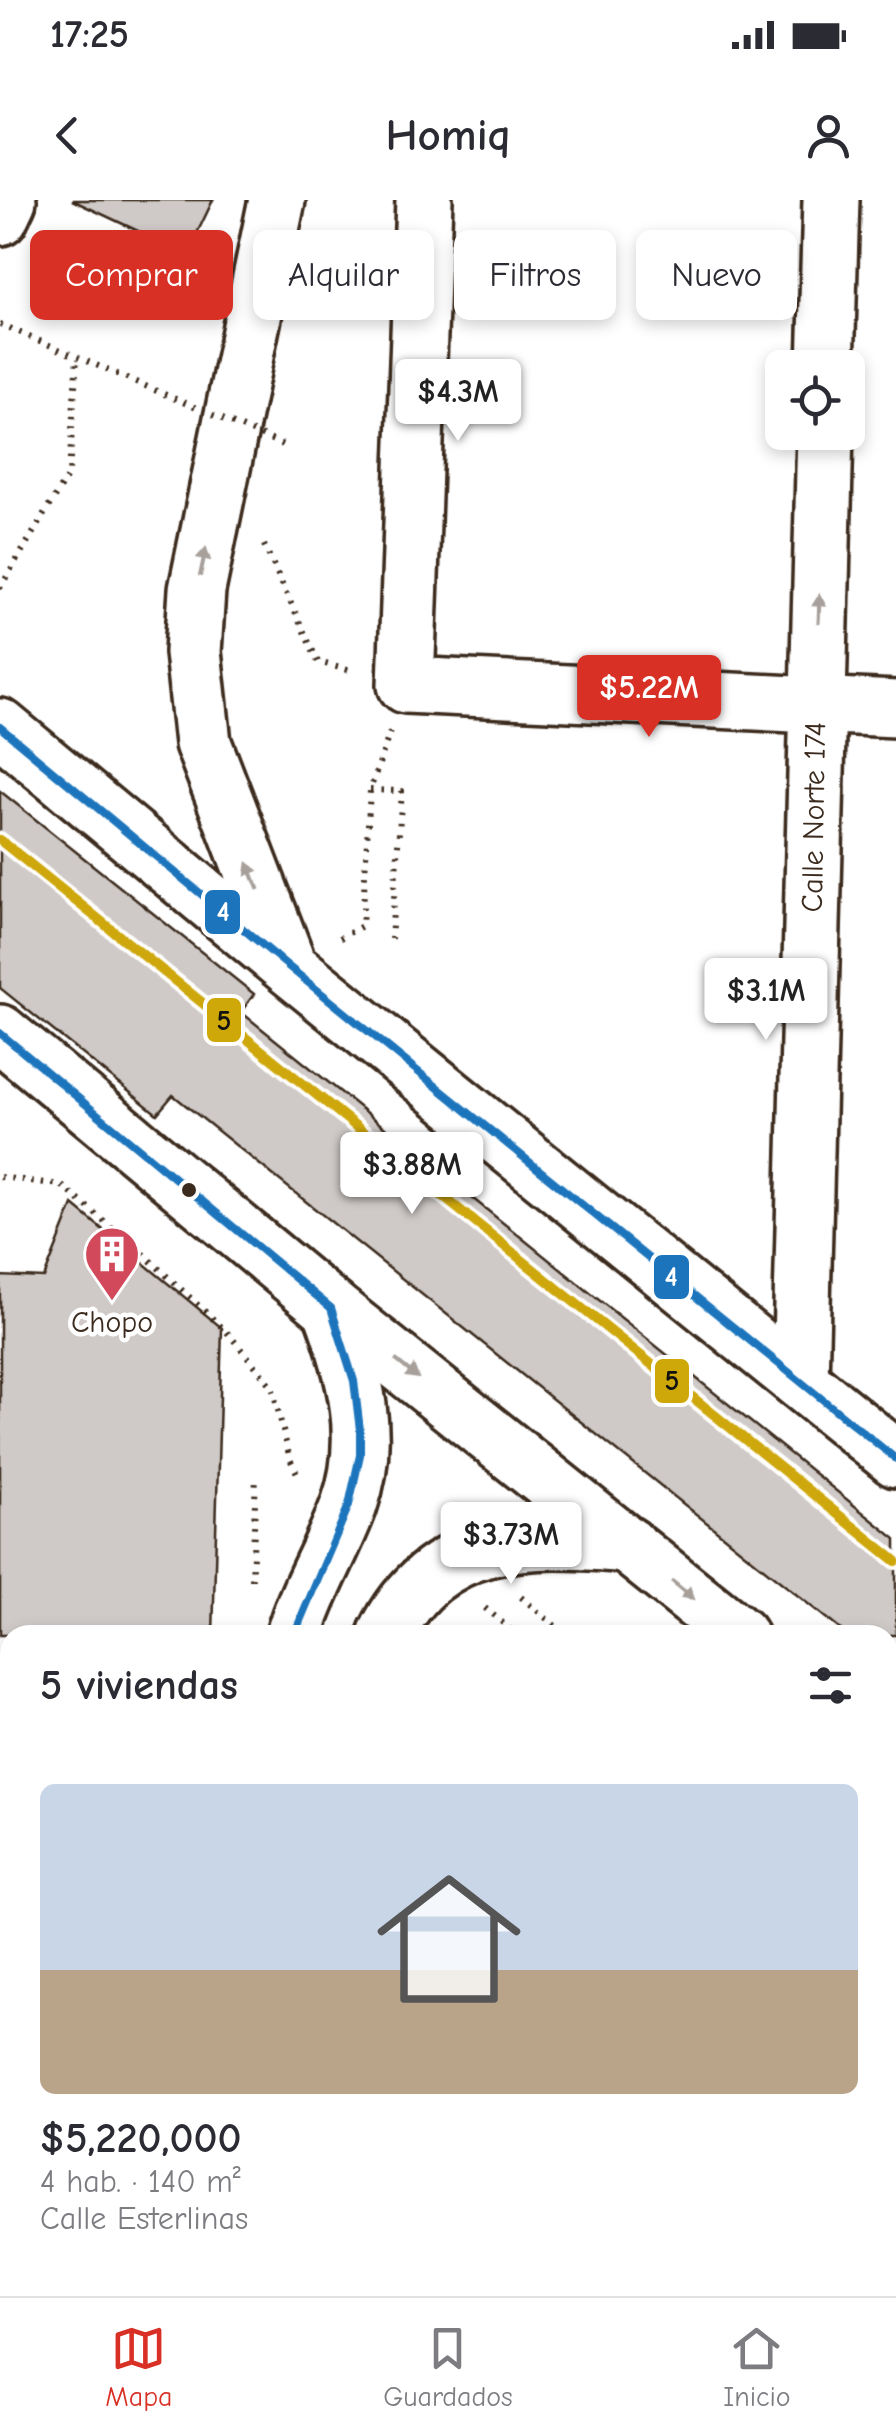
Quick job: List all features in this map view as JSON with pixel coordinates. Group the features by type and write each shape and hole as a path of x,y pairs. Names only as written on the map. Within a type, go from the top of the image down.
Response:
{"main road":[{"path":"0,217 8,200"},
{"path":"277,200 197,590 194,652 203,743 289,967"},
{"path":"424,200 406,685 896,709"},
{"path":"827,350 832,200"},
{"name":"Calle Norte 174","path":"800,1381 823,450"},
{"path":"0,727 289,967 896,1459"},
{"path":"0,1033 331,1308 727,1625"},
{"path":"298,1625 350,1503 362,1445 346,1350 331,1308"},
{"path":"393,1625 411,1597 434,1576 488,1548 558,1538 628,1545"}],"path":[{"path":"0,324 283,445"},
{"path":"0,588 69,473 77,357"},
{"path":"264,547 318,662 406,685 370,790 362,926 289,967"},
{"path":"370,790 402,791 391,939"},
{"path":"0,1177 61,1185 139,1250 226,1331 272,1386 290,1459 309,1499 350,1503"},
{"path":"254,1564 256,1476"},
{"path":"511,1588 554,1625"}],"building":[{"path":"72,200 213,200 199,230 136,230"},
{"path":"0,791 254,994 241,1012 896,1539 896,1625 835,1625 173,1095 157,1114 0,988"},
{"path":"73,1205 222,1328 213,1625 0,1625 0,1276 44,1278"}],"metro line":[{"name":"5","path":"0,840 896,1561"}],"transit line":[{"name":"4","path":"0,727 289,967 896,1459"},
{"name":"4","path":"0,1033 331,1308 354,1381 360,1455 349,1505 298,1625"}],"place":[{"name":"Chopo","path":"112,1303"}]}
